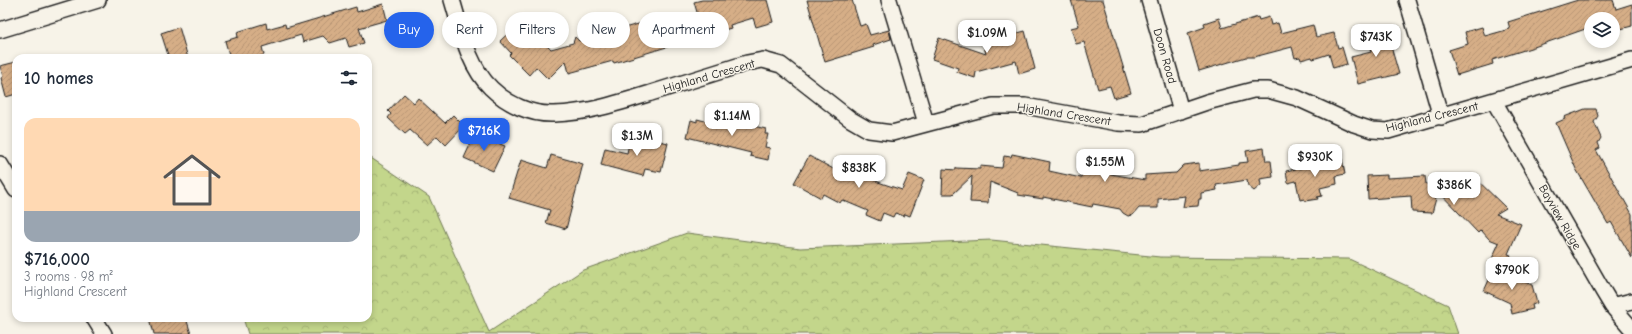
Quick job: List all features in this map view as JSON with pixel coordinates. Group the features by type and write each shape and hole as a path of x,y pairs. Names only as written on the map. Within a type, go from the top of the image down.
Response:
{"street":[{"path":"0,30 98,0"},
{"name":"Highland Crescent","path":"452,0 468,53 490,88 512,104 532,111 552,114 596,110 746,63 763,60 781,65 850,119 869,130 892,133 993,106 1025,106 1118,123 1142,124 1235,93 1253,90 1268,90 1297,98 1354,124 1372,130 1388,131 1441,117 1632,60"},
{"path":"889,0 926,123"},
{"name":"Doon Road","path":"1149,0 1181,111"},
{"path":"1407,0 1441,117"},
{"name":"Bayview Ridge","path":"1494,101 1612,306 1632,329"},
{"path":"0,164 12,184"},
{"path":"1612,306 1632,301"},
{"path":"96,322 104,334"}],"green space":[{"path":"372,159 429,197 489,332 583,270 687,233 800,248 991,240 1160,257 1349,259 1448,305 1458,334 248,334 244,322 372,322"}],"building":[{"path":"702,0 767,0 773,22 756,27 753,18 730,25 731,28 729,29 729,12 697,12 694,2"},
{"path":"807,0 852,0 860,26 866,24 870,35 889,30 891,39 873,45 874,47 825,62"},
{"path":"1071,0 1103,0 1131,93 1114,98 1110,86 1098,89 1084,42 1076,44 1071,28 1079,26"},
{"path":"1578,0 1613,0 1616,9 1632,4 1632,26 1620,29 1620,12 1584,12 1584,29 1492,60 1493,64 1457,75 1449,50 1468,44 1465,32 1482,27 1485,36 1510,29 1508,22"},
{"path":"383,4 385,12 384,21 359,28 364,43 349,47 346,38 330,43 323,36 303,42 301,35 262,47 264,54 229,54 225,41 238,37 237,32 266,23 267,29 285,24 286,28 356,7 357,12"},
{"path":"1258,17 1259,20 1269,17 1271,25 1278,23 1281,33 1313,25 1316,37 1334,33 1338,48 1342,47 1347,64 1333,68 1329,54 1313,59 1312,57 1301,60 1300,57 1295,58 1292,47 1254,57 1246,57 1199,71 1188,33 1205,27 1204,23 1219,18 1222,28"},
{"path":"638,24 638,48 664,48 614,63 613,61 569,73 566,61 548,79 536,67 529,75 509,55 511,53 506,48 569,48 569,44 573,43 575,37 577,39 577,48 630,48 630,26"},
{"path":"1385,26 1399,74 1358,84 1351,57 1371,52 1367,41 1370,40 1367,31"},
{"path":"179,27 187,54 168,54 161,33"},
{"path":"1013,30 1014,34 1025,31 1035,69 1019,74 1016,61 976,72 975,78 957,72 958,68 932,59 939,38 986,54 983,43 993,40 992,36"},
{"path":"505,36 505,46 500,41"},
{"path":"12,63 12,95 6,97 1,78 3,77 0,66"},
{"path":"404,94 414,103 418,98 445,123 453,115 464,126 446,145 437,136 427,145 410,130 405,134 388,118 391,114 388,111"},
{"path":"1585,109 1596,109 1598,116 1594,122 1601,138 1598,143 1600,148 1596,150 1632,214 1632,258 1611,222 1608,224 1576,169 1556,123 1565,119 1564,117"},
{"path":"697,119 725,126 726,121 733,121 766,129 765,134 768,134 765,147 770,148 768,160 750,156 751,153 687,137 691,120 697,122"},
{"path":"475,134 505,146 493,171 464,158"},
{"path":"647,138 668,143 661,172 645,169 643,176 601,165 605,148 627,153 630,139 640,141 641,139 647,140"},
{"path":"1264,148 1266,161 1271,161 1273,177 1260,179 1261,185 1254,191 1248,186 1247,180 1216,185 1217,190 1201,193 1201,199 1199,199 1198,206 1183,207 1185,196 1158,199 1158,208 1139,208 1133,215 1128,216 1120,209 1093,204 1092,207 1043,197 1043,199 1018,195 1018,193 990,182 988,203 970,202 972,176 953,194 942,194 943,169 980,169 980,166 1002,168 1004,156 1011,157 1012,154 1050,162 1049,171 1081,178 1082,169 1145,180 1145,175 1176,173 1184,165 1199,163 1199,171 1239,165 1239,163 1248,162 1246,151"},
{"path":"551,155 583,164 566,229 546,223 550,210 509,198 521,160 547,168"},
{"path":"809,156 839,172 844,163 878,182 902,190 909,174 924,180 910,216 895,213 893,217 883,213 880,221 866,215 868,211 842,200 840,203 823,194 821,198 794,183"},
{"path":"1342,159 1345,174 1336,176 1337,184 1320,188 1322,196 1317,197 1318,199 1305,201 1304,199 1300,200 1296,181 1288,183 1286,171"},
{"path":"1471,174 1506,208 1496,214 1521,224 1508,254 1511,255 1505,268 1490,263 1499,243 1489,239 1481,230 1478,233 1438,191 1432,213 1412,212 1411,196 1368,199 1367,176 1387,175 1387,178 1425,176 1426,184 1447,183 1454,189"},
{"path":"1494,269 1532,285 1537,303 1532,305 1533,309 1512,314 1510,303 1484,291"},
{"path":"151,322 187,322 191,334 154,334"}]}
